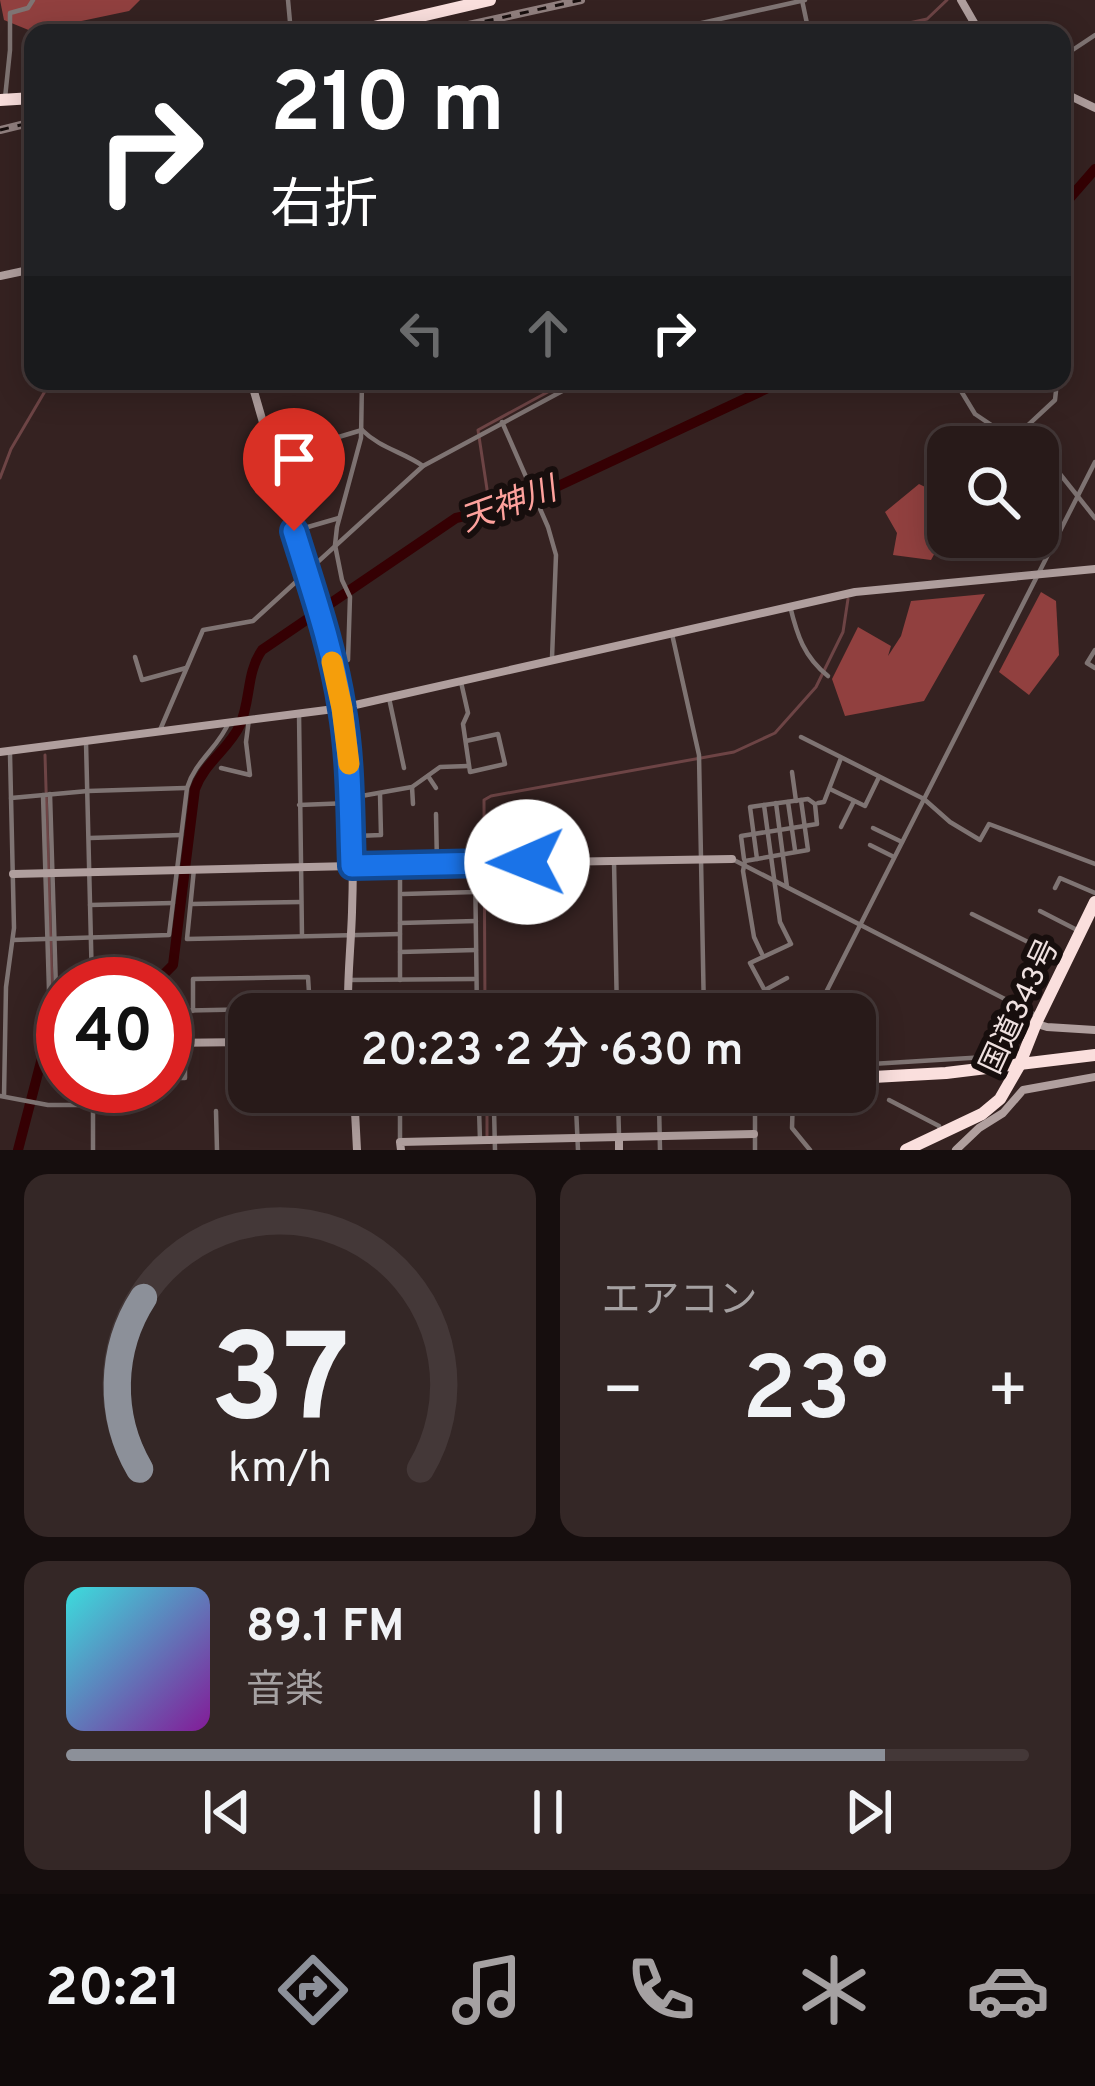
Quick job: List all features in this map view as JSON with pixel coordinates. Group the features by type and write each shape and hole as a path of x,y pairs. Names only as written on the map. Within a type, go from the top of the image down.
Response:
{"highway":[{"path":"387,24 490,0"},
{"name":"国道343号","path":"911,1149 992,1108 1008,1089 1093,906"},
{"path":"876,1077 1019,1066 1095,1054"}],"street":[{"path":"3,100 10,13 28,8 33,0"},
{"path":"698,24 803,0"},
{"path":"254,390 342,708 352,866 348,993"},
{"path":"333,663 348,661 350,597 335,545 362,430 362,390"},
{"path":"160,730 203,630 253,621 423,466 564,390"},
{"path":"960,390 975,414 993,426"},
{"path":"1026,426 1055,400 1056,391"},
{"path":"502,422 556,555 552,662"},
{"path":"273,456 362,430"},
{"path":"362,430 374,442 423,466"},
{"path":"826,993 1095,462"},
{"path":"1059,473 1095,518"},
{"path":"294,531 339,518"},
{"path":"36,1102 2,1096 6,986 13,940 11,798 5,752 342,708 882,588 1095,569"},
{"path":"790,606 798,642 815,666 829,676"},
{"path":"672,634 699,758 704,993"},
{"path":"1095,650 1087,663 1095,668"},
{"path":"135,657 142,680 186,668"},
{"path":"461,682 468,712 463,724 470,772 505,764 498,734 466,740"},
{"path":"389,698 404,768"},
{"path":"299,713 302,936"},
{"path":"221,768 250,775 246,742 250,719"},
{"path":"13,940 169,935 187,788 192,772 230,721"},
{"path":"801,737 924,799 980,840 988,824 1095,864"},
{"path":"86,742 91,957"},
{"path":"757,859 750,807 808,799 815,804 824,802 841,758"},
{"path":"299,805 350,801 412,788 440,766 469,766"},
{"path":"792,772 795,852"},
{"path":"428,776 436,788"},
{"path":"830,789 865,806 879,777"},
{"path":"11,798 187,788"},
{"path":"412,788 413,804"},
{"path":"351,836 381,835 380,794"},
{"path":"47,795 51,957"},
{"path":"745,863 808,850 795,801"},
{"path":"841,827 854,801"},
{"path":"776,803 788,890"},
{"path":"763,956 754,937 741,836 817,824 815,804"},
{"path":"764,805 780,922 791,944 750,963 766,993"},
{"path":"436,814 437,864"},
{"path":"873,827 902,842"},
{"path":"89,838 181,836"},
{"path":"870,845 894,857"},
{"path":"13,874 732,859 1047,1028 1095,1030"},
{"path":"614,861 617,993"},
{"path":"477,993 475,892 480,863"},
{"path":"400,865 400,980"},
{"path":"194,869 187,939 400,934"},
{"path":"1055,888 1060,878 1093,906"},
{"path":"400,894 475,892"},
{"path":"190,904 301,902"},
{"path":"90,905 172,903"},
{"path":"1040,911 1080,932"},
{"path":"972,914 1066,961"},
{"path":"400,923 476,921"},
{"path":"400,952 476,950"},
{"path":"228,1011 193,1011 193,979 308,977 309,993"},
{"path":"765,990 787,978"},
{"path":"348,980 477,979"},
{"path":"192,1042 228,1042"},
{"path":"876,1064 986,1057"},
{"path":"956,1150 1003,1113 1023,1090 1095,1077"},
{"path":"889,1100 939,1126 941,1132"},
{"path":"495,1145 494,1108 576,1107 578,1150"},
{"path":"480,1140 479,1109 400,1108 400,1146 754,1134"},
{"path":"216,1111 217,1150"},
{"path":"93,1113 93,1150"},
{"path":"355,1113 357,1150"},
{"path":"618,1113 620,1150"},
{"path":"659,1113 660,1150"},
{"path":"754,1113 755,1150"},
{"path":"792,1113 792,1128 810,1150"}],"shaded area":[{"path":"0,0 140,0 129,11 72,24 24,24 24,28 4,20"},
{"path":"919,484 927,488 927,558 931,560 893,555 897,533 885,512"},
{"path":"1041,592 1056,601 1059,655 1029,695 999,672"},
{"path":"985,594 924,701 845,716 832,679 858,627 891,646 888,656 901,636 911,601"}],"waterway":[{"path":"904,24 927,19 947,0"},
{"name":"天神川","path":"1071,197 1095,169"},
{"path":"0,478 11,449 46,390"},
{"path":"490,509 478,430 551,390"},
{"name":"天神川","path":"174,957 195,789 240,725 262,650 456,518 522,503 764,390"},
{"path":"485,993 484,800 734,752 775,733 816,687 843,632 848,599"},
{"path":"45,755 51,957"},
{"name":"天神川","path":"18,1150 36,1081"},
{"path":"487,1113 487,1136"}],"railway":[{"path":"473,24 581,0"},
{"path":"0,130 24,124"}],"slow traffic":[{"path":"332,662 349,764"}],"route":[{"path":"294,531 342,708 352,866 527,862"}]}
